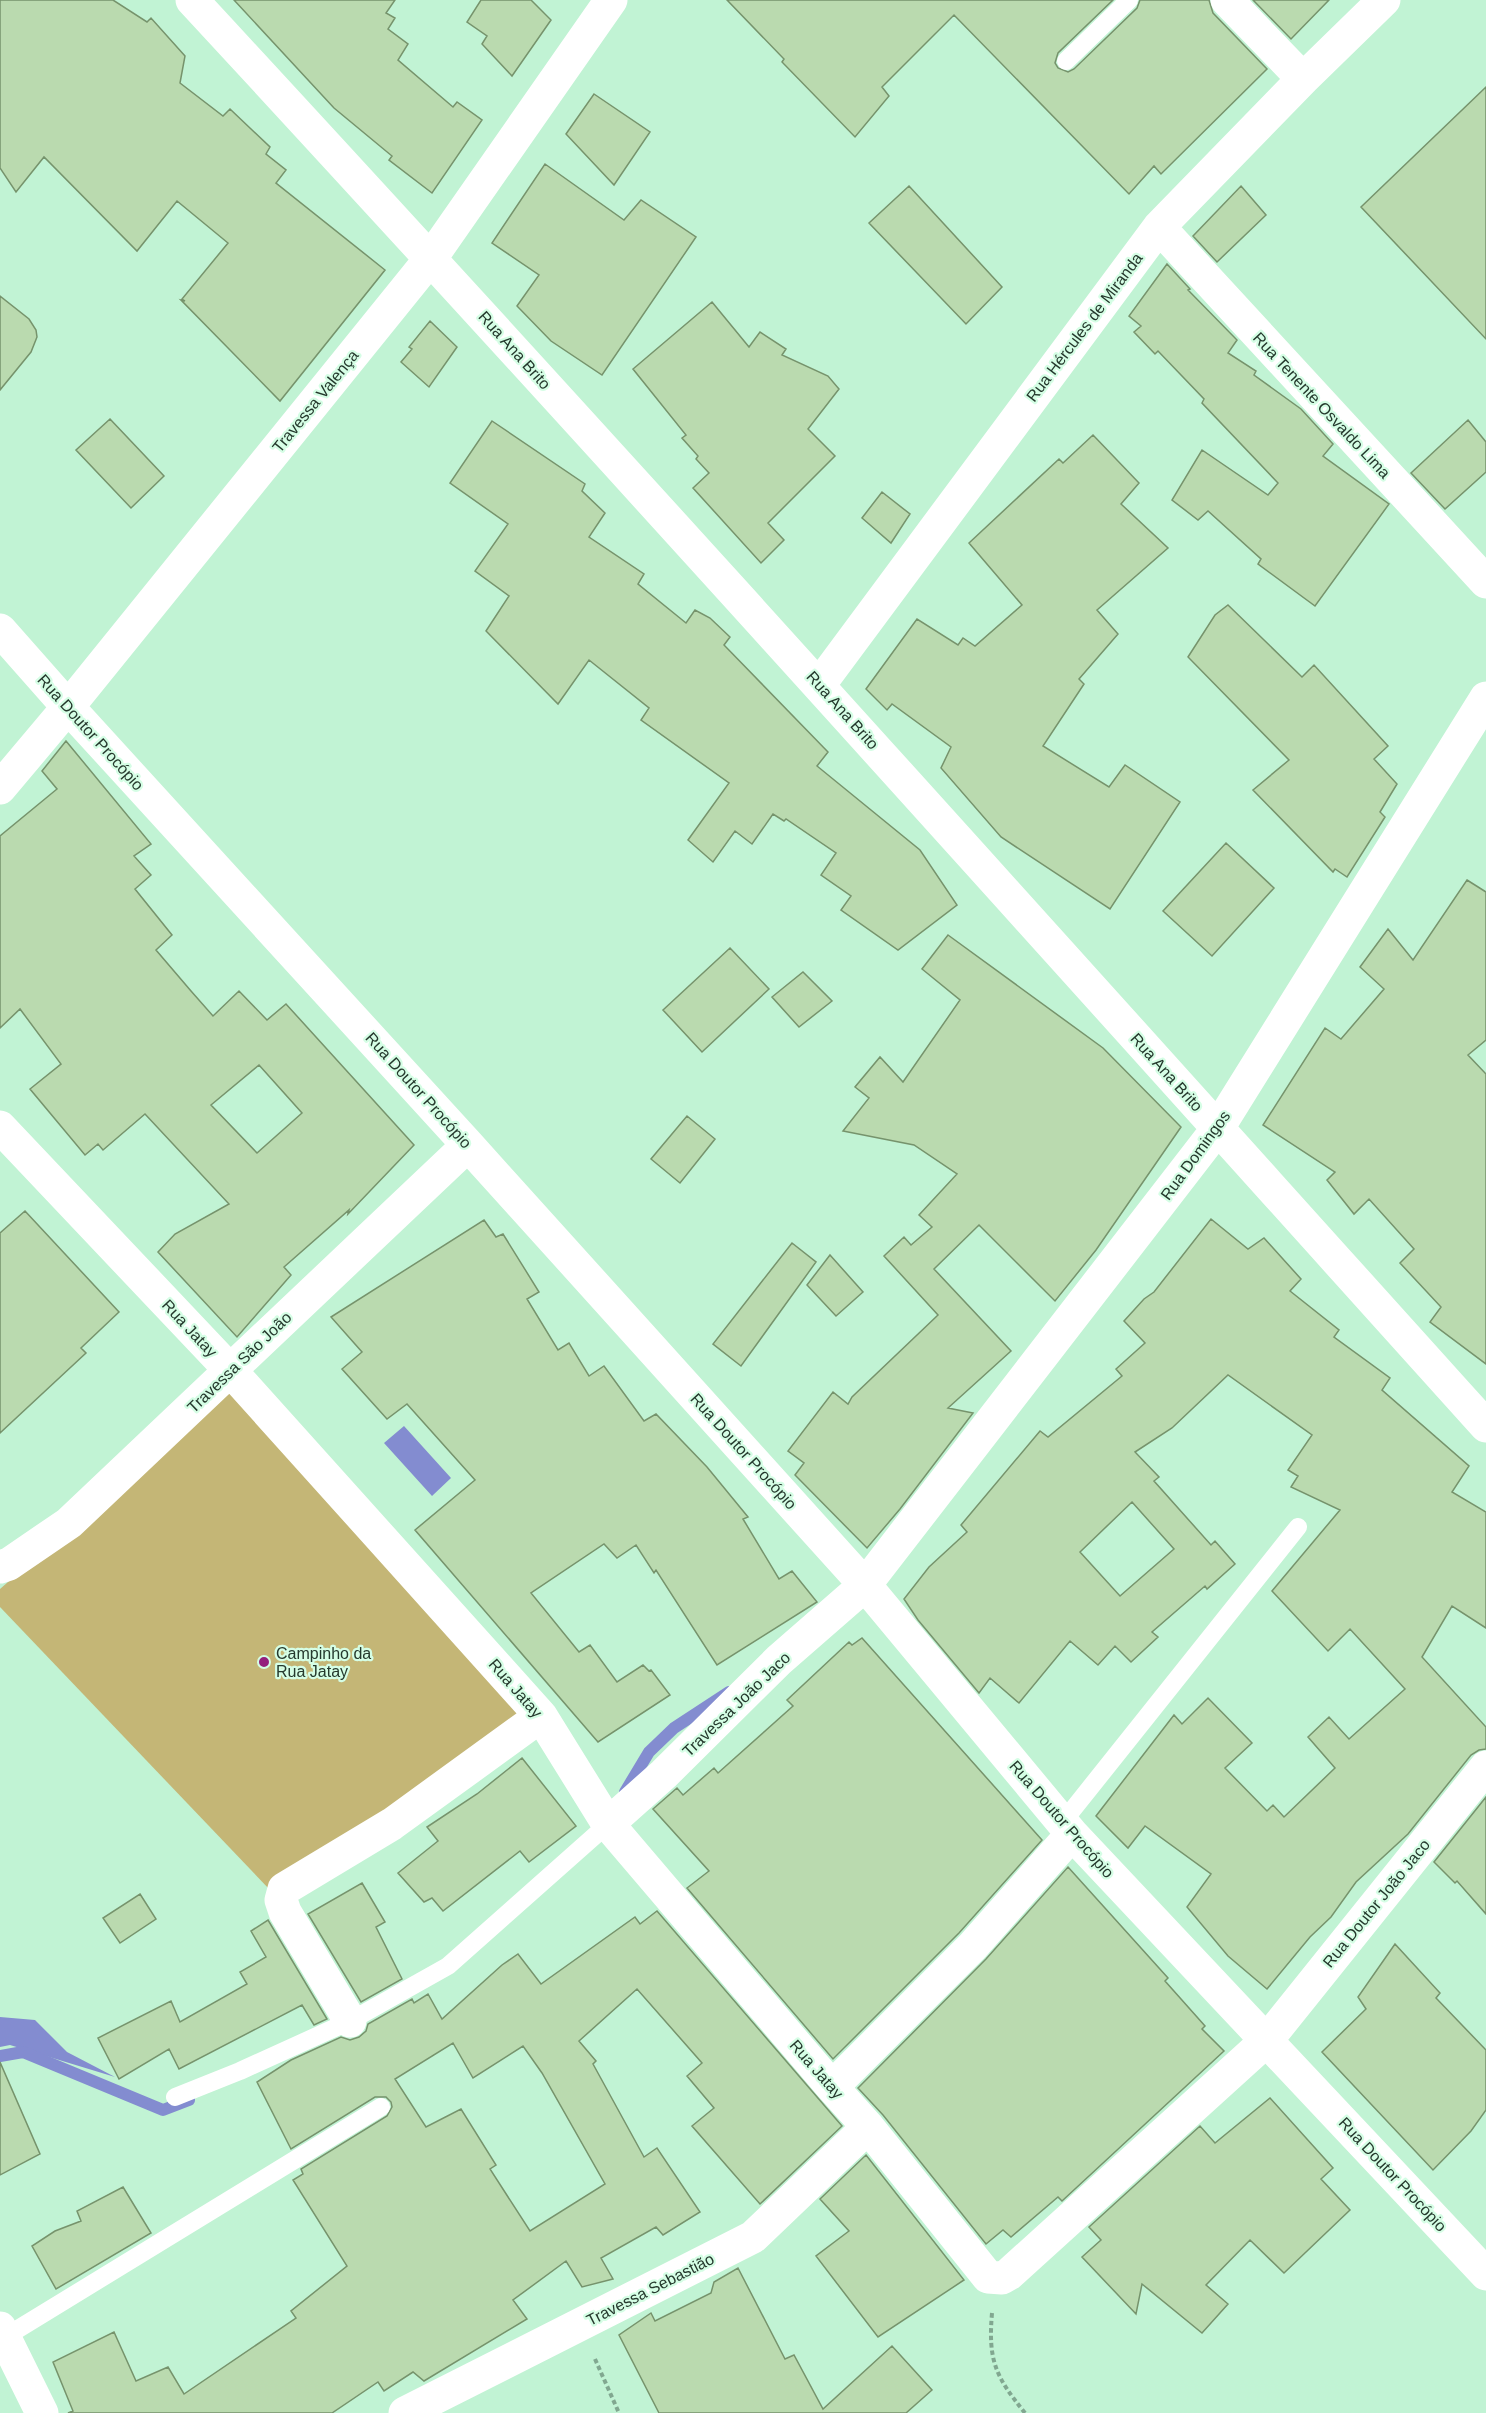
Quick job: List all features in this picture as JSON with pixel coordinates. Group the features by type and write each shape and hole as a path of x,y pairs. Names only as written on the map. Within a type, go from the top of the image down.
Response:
{"street":[{"name":"Rua Ana Brito","path":"192,0 820,684 1486,1426"},
{"name":"Travessa Valença","path":"0,788 431,258 611,0"},
{"path":"1227,0 1303,79"},
{"name":"Rua Hércules de Miranda","path":"820,684 1159,227 1303,79 1384,0"},
{"name":"Rua Tenente Osvaldo Lima","path":"1159,227 1486,582"},
{"name":"Rua Doutor Procópio","path":"0,630 865,1585 1067,1828 1486,2274"},
{"name":"Rua Domingos","path":"865,1585 1218,1128 1486,698"},
{"name":"Rua Jatay","path":"0,1127 230,1371 541,1716 608,1824 868,2127 981,2270 988,2277 995,2278"},
{"name":"Travessa São João","path":"0,1567 9,1564 69,1524 468,1145"},
{"name":"Travessa João Jaco","path":"608,1824 664,1774 779,1660 865,1585"},
{"path":"350,2021 285,1912 281,1900 284,1889 392,1824 541,1716"},
{"name":"Rua Doutor João Jaco","path":"995,2278 1002,2278 1009,2274 1267,2040 1486,1767"},
{"path":"832,2087 973,1946 1067,1828"},
{"name":"Travessa Sebastião","path":"405,2413 753,2237 868,2127"},
{"path":"2,2332 42,2413"}],"lane":[{"path":"1066,61 1130,0"},
{"path":"1067,1828 1298,1527"},
{"path":"175,2097 240,2071 350,2021 448,1966 608,1824"},
{"path":"2,2332 381,2107"}],"path":[{"path":"995,2278 990,2344 996,2367 1007,2391 1025,2413"},
{"path":"580,2325 619,2413"}],"shaded area":[{"name":"Campinho da Rua Jatay","path":"231,1388 526,1717 270,1890 0,1607 0,1589"}],"water":[{"path":"404,1426 451,1478 432,1496 384,1443"},
{"path":"0,2017 35,2020 67,2052 115,2077 10,2045 0,2047"}],"building":[{"path":"0,0 113,0 147,22 151,18 185,56 180,83 223,116 230,109 270,147 266,154 286,170 276,183 385,270 280,401 181,300 185,301 182,299 228,243 177,201 137,251 44,157 16,192 0,168"},
{"path":"234,0 395,0 386,13 395,18 388,29 408,44 398,60 453,107 457,102 482,120 432,193 389,160 392,156 334,108"},
{"path":"481,0 531,0 551,20 512,76 482,44 487,36 467,22"},
{"path":"727,0 1113,0 1058,53 1055,63 1058,68 1068,72 1074,69 1137,8 1140,0 1209,0 1213,13 1267,69 1161,174 1154,166 1129,194 954,15 882,87 889,96 855,137 782,62 784,59"},
{"path":"1253,0 1329,0 1291,39"},
{"path":"1486,87 1486,339 1361,207"},
{"path":"594,94 650,132 614,185 566,134"},
{"path":"545,164 624,220 641,200 696,237 602,375 551,341 517,306 539,275 492,243"},
{"path":"909,186 1002,287 966,324 869,223"},
{"path":"1241,186 1266,215 1217,262 1193,236"},
{"path":"1167,264 1190,289 1188,290 1237,340 1228,353 1256,371 1254,375 1301,409 1333,444 1323,456 1389,504 1315,606 1258,564 1261,559 1208,511 1198,520 1172,500 1202,450 1268,495 1278,483 1202,403 1204,399 1158,351 1155,354 1134,332 1141,326 1129,316"},
{"path":"0,296 29,319 36,330 37,337 31,352 0,390"},
{"path":"712,302 749,347 760,332 786,349 782,355 828,376 839,389 808,429 835,456 768,523 784,540 761,563 693,488 709,473 682,438 686,435 633,369"},
{"path":"430,321 457,347 429,387 401,362 412,349 409,347"},
{"path":"110,419 164,476 131,508 76,450"},
{"path":"1468,420 1486,442 1486,472 1445,509 1411,473"},
{"path":"492,421 585,484 582,491 605,513 589,537 644,574 638,584 686,623 695,610 710,618 730,637 724,645 828,752 817,766 920,850 957,905 898,950 841,910 851,896 821,875 836,853 786,819 784,821 773,814 752,844 735,831 713,862 688,840 729,783 641,720 649,708 589,660 558,704 486,631 509,596 475,571 508,524 450,483"},
{"path":"1093,435 1139,483 1121,504 1168,548 1097,610 1118,634 1079,679 1084,684 1043,746 1109,787 1125,765 1180,802 1110,909 1001,837 941,768 951,747 892,704 887,710 866,689 917,619 958,645 963,638 975,646 1022,605 969,543 1059,459 1063,463"},
{"path":"882,492 910,514 891,543 862,518"},
{"path":"1228,605 1302,677 1314,665 1388,746 1374,759 1397,784 1380,812 1385,817 1347,877 1335,869 1333,872 1253,790 1289,760 1188,657 1215,615"},
{"path":"66,741 151,844 134,856 151,875 135,889 172,935 156,950 213,1016 239,991 267,1020 286,1004 414,1145 348,1214 349,1210 284,1267 291,1275 237,1337 158,1252 175,1234 229,1204 145,1114 103,1150 98,1144 85,1155 30,1089 61,1064 20,1009 0,1028 0,836 57,789 42,771","holes":["259,1065 302,1113 257,1153 211,1105"]},
{"path":"1226,843 1274,888 1212,956 1163,911"},
{"path":"1467,880 1486,892 1486,1040 1468,1055 1486,1074 1486,1364 1430,1322 1441,1307 1400,1263 1414,1249 1369,1199 1354,1214 1327,1180 1335,1172 1263,1125 1325,1028 1341,1039 1384,989 1360,967 1388,929 1413,960"},
{"path":"948,935 1103,1048 1181,1127 1096,1250 1055,1301 979,1225 934,1269 1011,1351 948,1408 973,1413 900,1509 867,1548 795,1475 804,1463 788,1451 833,1392 848,1404 852,1397 938,1315 884,1256 904,1237 911,1245 932,1227 919,1215 957,1174 914,1145 843,1131 869,1098 855,1087 880,1057 903,1082 960,1000 922,969"},
{"path":"730,948 769,989 702,1052 663,1010"},
{"path":"803,972 832,1001 799,1027 772,997"},
{"path":"687,1116 715,1139 680,1183 651,1159"},
{"path":"25,1211 119,1312 81,1348 86,1353 0,1433 0,1233"},
{"path":"1211,1219 1248,1249 1264,1238 1301,1279 1290,1291 1339,1330 1334,1337 1390,1378 1382,1390 1469,1466 1452,1492 1486,1512 1486,1628 1452,1606 1422,1657 1486,1727 1486,1749 1471,1755 1408,1834 1356,1882 1331,1917 1310,1937 1267,1989 1228,1956 1187,1907 1211,1874 1145,1826 1128,1848 1096,1816 1174,1715 1182,1724 1208,1698 1252,1743 1225,1768 1267,1811 1273,1805 1284,1817 1335,1768 1308,1737 1329,1717 1349,1739 1405,1689 1350,1629 1328,1651 1272,1591 1340,1510 1291,1487 1298,1476 1288,1470 1312,1435 1228,1375 1172,1428 1135,1452 1159,1477 1154,1481 1211,1545 1215,1541 1235,1564 1207,1589 1205,1586 1152,1632 1158,1637 1131,1662 1115,1646 1098,1665 1070,1641 1019,1703 990,1678 979,1693 918,1620 904,1599 929,1567 967,1532 961,1525 1040,1431 1048,1437 1122,1376 1116,1369 1145,1343 1124,1321 1144,1299 1154,1292","holes":["1132,1502 1174,1549 1120,1596 1080,1552"]},
{"path":"484,1220 496,1237 503,1234 539,1292 527,1299 558,1350 569,1343 589,1376 604,1366 644,1421 656,1414 707,1467 748,1517 743,1519 779,1579 792,1571 817,1602 717,1665 656,1570 654,1573 636,1545 617,1558 604,1544 531,1593 579,1652 590,1645 617,1682 643,1665 649,1671 651,1670 670,1695 598,1742 415,1530 475,1480 407,1404 387,1419 342,1369 362,1352 331,1317"},
{"path":"792,1243 816,1262 741,1366 713,1344"},
{"path":"830,1255 863,1292 836,1316 807,1285"},
{"path":"862,1638 1042,1840 959,1933 833,2059 687,1888 709,1871 653,1809 677,1788 683,1795 714,1768 718,1773 793,1706 787,1700 849,1642 852,1645"},
{"path":"522,1758 576,1826 529,1862 520,1851 443,1911 432,1898 424,1902 398,1873 438,1841 427,1827 477,1794"},
{"path":"1486,1797 1486,1914 1457,1881 1455,1883 1434,1862"},
{"path":"1068,1867 1168,1978 1165,1981 1205,2026 1202,2029 1224,2051 1062,2201 1058,2197 1011,2237 1003,2230 986,2244 883,2115 858,2088 986,1959"},
{"path":"362,1883 385,1922 376,1927 402,1979 361,2002 308,1914"},
{"path":"140,1894 156,1919 120,1943 103,1918"},
{"path":"657,1911 842,2126 760,2204 692,2126 714,2108 687,2076 702,2063 637,1989 579,2041 596,2061 593,2064 644,2157 657,2148 700,2212 663,2235 656,2227 601,2258 613,2279 582,2287 566,2261 513,2300 527,2319 424,2381 413,2372 384,2391 378,2382 332,2413 68,2413 73,2411 53,2362 114,2332 136,2381 168,2367 184,2394 296,2318 291,2311 347,2266 293,2180 303,2174 301,2169 387,2116 392,2107 391,2102 386,2097 375,2097 291,2149 257,2082 291,2060 341,2037 350,2040 359,2037 366,2031 368,2024 412,1999 414,2003 428,1994 442,2019 502,1965 518,1954 541,1984 635,1917 640,1924","holes":["453,2043 473,2078 523,2046 542,2073 605,2184 530,2231 490,2169 496,2165 461,2109 426,2127 395,2079"]},
{"path":"268,1920 327,2019 314,2025 302,2005 179,2069 169,2049 119,2079 98,2038 171,2001 180,2022 247,1984 240,1972 266,1957 251,1931"},
{"path":"1395,1944 1440,1993 1436,1998 1486,2050 1486,2110 1471,2131 1433,2170 1322,2052 1366,2009 1358,1997"},
{"path":"0,2062 40,2154 0,2175"},
{"path":"1270,2098 1333,2168 1321,2179 1350,2210 1284,2273 1250,2240 1206,2285 1228,2304 1202,2333 1142,2284 1136,2314 1082,2257 1101,2240 1089,2227 1200,2126 1215,2143"},
{"path":"866,2155 964,2280 878,2337 816,2256 849,2231 820,2199"},
{"path":"123,2187 151,2233 56,2289 32,2246 55,2231 81,2221 77,2211"},
{"path":"738,2268 785,2359 794,2355 823,2409 892,2346 932,2390 906,2413 659,2413 619,2335 651,2313 655,2321 711,2293 714,2282"}],"waterway":[{"path":"625,1792 649,1752 674,1728 729,1692"},
{"path":"0,2056 23,2052 163,2110 189,2100"}],"place":[{"name":"Campinho da Rua Jatay","path":"264,1662"}]}
